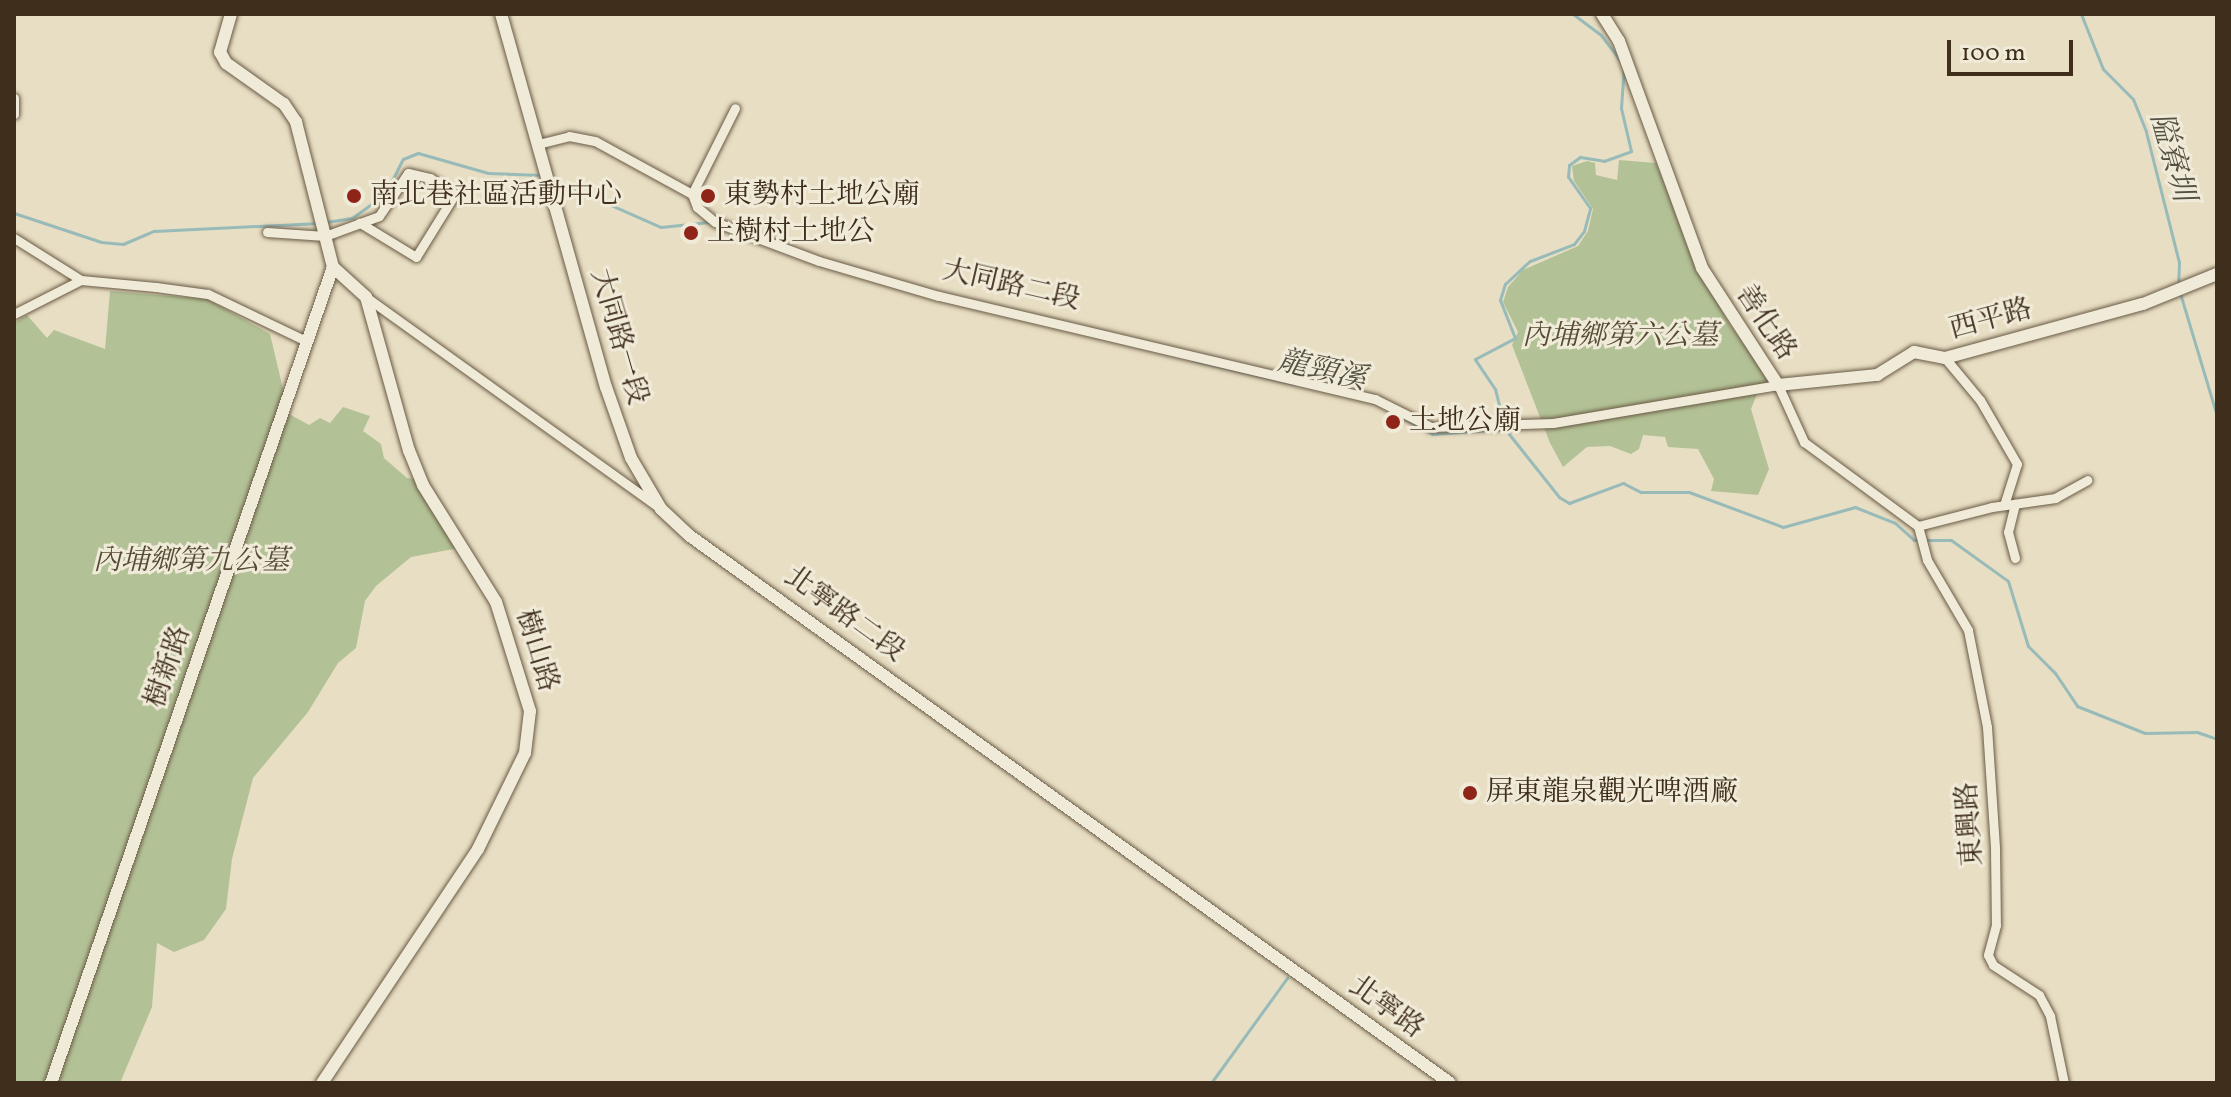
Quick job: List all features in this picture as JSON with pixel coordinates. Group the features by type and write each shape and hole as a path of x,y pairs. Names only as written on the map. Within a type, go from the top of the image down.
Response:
{"street":[{"path":"231,14 220,52 235,70 281,102 296,122 333,267 366,297"},
{"path":"501,14 538,144"},
{"name":"善化路","path":"1602,14 1619,41 1702,268 1778,385 1804,442 1920,536"},
{"path":"14,98 14,114"},
{"path":"692,194 735,108"},
{"name":"大同路二段","path":"538,144 569,136 595,141 692,194 697,207 715,222 762,242 939,296 1350,392 1431,427 1553,423 1778,385"},
{"name":"大同路一段","path":"538,144 606,387 631,458 661,509"},
{"path":"267,232 360,223 379,216 408,173 430,178 455,194 416,257 360,223"},
{"path":"14,238 81,280 208,294 306,341"},
{"name":"樹新路","path":"51,1083 333,267"},
{"name":"西平路","path":"1778,385 1877,375 1914,352 1945,358 2174,293 2217,274"},
{"path":"14,314 81,280"},
{"name":"北寧路二段","path":"366,297 661,509 690,536 1294,972"},
{"name":"樹山路","path":"322,1083 478,849 529,739 530,711 496,602 423,485 366,297"},
{"path":"1945,358 1980,400 2017,464 2004,505"},
{"path":"1920,536 2004,505 2055,498 2087,480"},
{"path":"2015,504 2008,522 2015,558"},
{"name":"東興路","path":"1920,536 1968,630 1987,727 1997,883 1988,955 1993,965 2039,995 2050,1016 2064,1083"},
{"name":"北寧路","path":"1294,972 1450,1083"}],"green space":[{"name":"內埔鄉第六公墓","path":"1619,160 1656,163 1699,268 1730,325 1777,389 1757,394 1751,409 1769,469 1758,495 1711,491 1714,479 1698,449 1668,447 1665,437 1643,435 1639,449 1631,454 1610,446 1587,447 1563,467 1550,443 1512,345 1518,332 1503,302 1508,287 1523,270 1578,246 1588,231 1593,209 1574,181 1572,166 1587,161 1595,163 1596,175 1617,180"},
{"name":"內埔鄉第九公墓","path":"110,291 207,299 270,334 284,393 280,409 309,425 320,418 330,423 343,407 370,416 363,431 381,444 384,458 407,478 419,479 459,548 411,557 376,586 365,601 356,648 338,663 308,712 253,778 232,859 226,909 204,940 174,952 157,943 152,1007 120,1083 14,1083 14,323 27,315 47,338 54,330 105,349"}],"waterway":[{"path":"1573,14 1601,35 1621,62"},
{"name":"隘寮圳","path":"2081,14 2103,69 2133,99 2146,132 2179,262 2178,286"},
{"path":"1503,421 1495,389 1475,359 1515,338 1500,300 1505,284 1530,261 1574,244 1584,231 1590,208 1568,177 1569,165 1580,157 1604,161 1631,151 1621,108 1624,69"},
{"path":"326,222 352,218 385,194 403,159 418,153 488,173 541,175"},
{"path":"552,179 661,227 709,222"},
{"path":"14,213 101,242 123,244 154,231 319,223"},
{"name":"隘寮圳","path":"2180,293 2217,416"},
{"name":"龍頸溪","path":"1192,360 1294,384"},
{"name":"龍頸溪","path":"1397,415 1432,434 1505,429 1559,497 1569,503 1623,483 1641,492 1689,492 1783,527 1855,507 1895,523 1914,540 1951,540 2008,581 2028,646 2055,673 2077,706 2145,733 2197,732 2217,739"},
{"path":"1211,1083 1287,978"}],"place":[{"name":"南北巷社區活動中心","path":"354,196"},
{"name":"東勢村土地公廟","path":"708,196"},
{"name":"上樹村土地公","path":"691,233"},
{"name":"土地公廟","path":"1393,422"},
{"name":"屏東龍泉觀光啤酒廠","path":"1470,793"}]}
